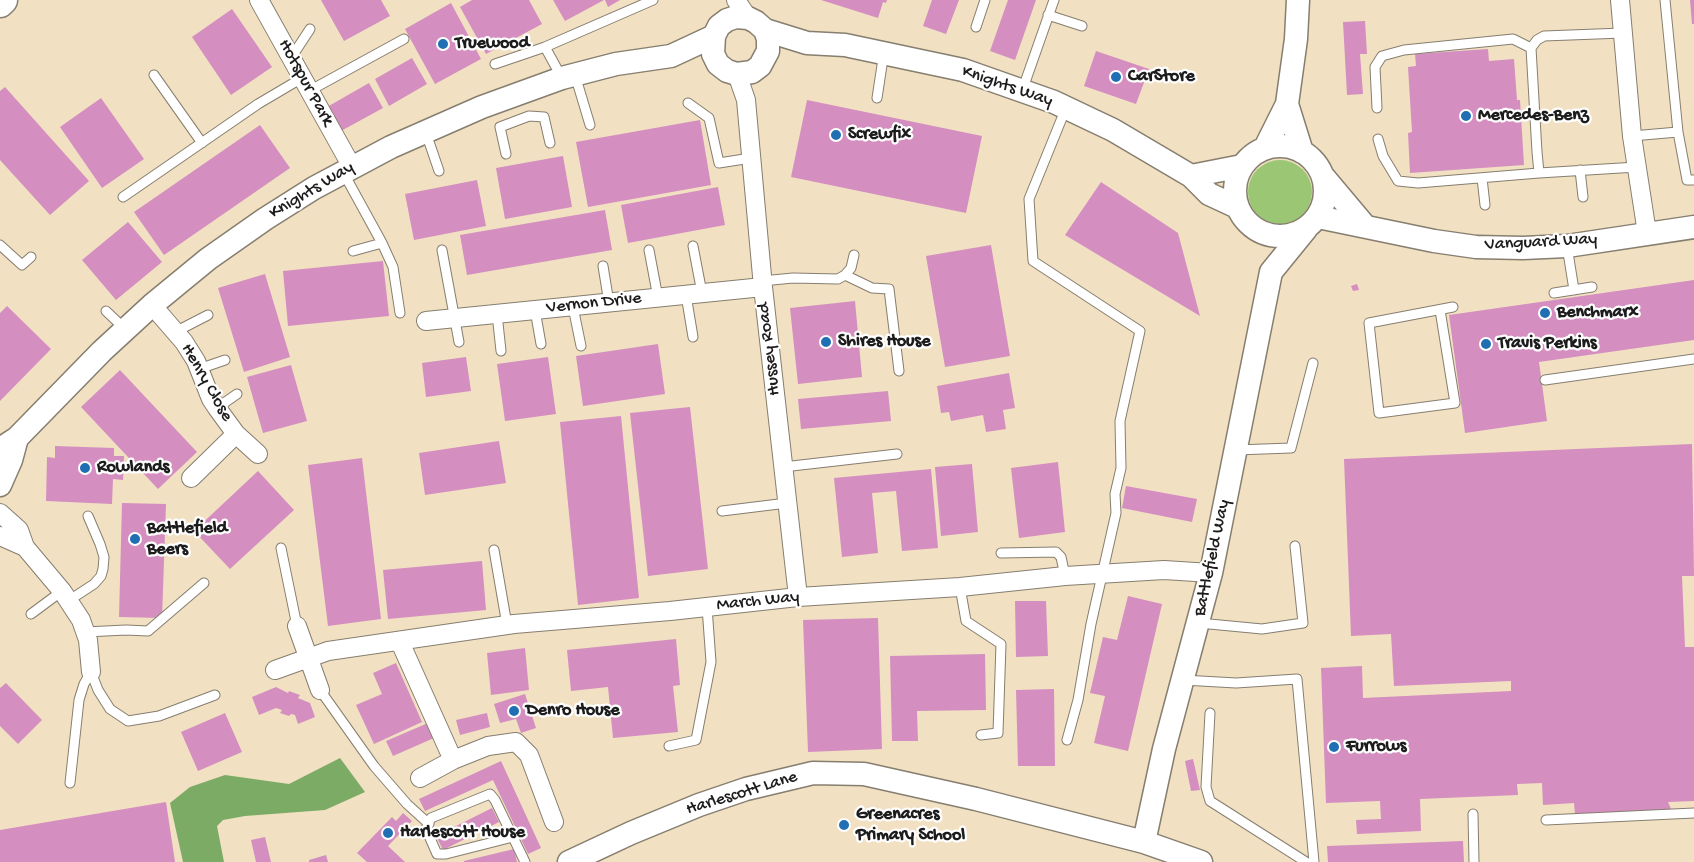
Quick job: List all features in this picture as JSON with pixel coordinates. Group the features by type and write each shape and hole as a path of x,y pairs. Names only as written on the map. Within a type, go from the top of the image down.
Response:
{"street":[{"name":"Hotspur Park","path":"258,0 306,85 347,169"},
{"path":"1265,148 1287,104 1296,39 1298,0"},
{"path":"1620,0 1632,136 1647,233"},
{"path":"728,69 713,54 743,28"},
{"name":"Knights Way","path":"671,56 752,72 743,28"},
{"name":"Knights Way","path":"0,485 11,460 9,443 153,304 208,259 265,219 347,169 425,131 524,91 616,64 671,56 743,28 807,43 845,45 884,52 963,70 1022,91 1113,130 1191,176 1209,194 1237,207"},
{"name":"Hussey Road","path":"743,28 746,100 762,284 798,597"},
{"name":"Hussey Road","path":"728,69 746,100"},
{"path":"1287,104 1302,152"},
{"path":"1271,272 1251,227 1237,207 1234,193 1236,179 1242,166 1252,155 1265,148 1290,147 1302,152 1318,166 1323,176 1365,226"},
{"path":"1191,176 1242,166"},
{"name":"Battlefield Way","path":"1144,842 1164,749 1211,573 1271,272 1312,223 1326,197 1323,176"},
{"path":"1251,227 1264,234 1278,237 1293,236 1312,223"},
{"name":"Vanguard Way","path":"1312,223 1365,226 1434,241 1476,247 1523,248 1567,246 1694,227"},
{"name":"Vernon Drive","path":"426,321 658,298 762,284"},
{"name":"Henry Close","path":"153,304 196,361 217,408 236,434 258,454"},
{"name":"Henry Close","path":"191,478 236,434"},
{"path":"0,513 19,530 25,547 65,596 81,620 91,672"},
{"path":"0,536 25,547"},
{"name":"March Way","path":"275,670 307,658 346,648 507,625 798,597 960,587 1065,576 1164,570 1211,573"},
{"path":"297,626 320,690"},
{"path":"400,642 453,760"},
{"path":"420,778 453,760 488,746 502,742 516,742 529,755 554,822"},
{"name":"Harlescott Lane","path":"569,862 699,805 746,789 813,773 864,774 976,799 1144,842 1201,862"}],"lane":[{"path":"495,64 545,46 653,0"},
{"path":"976,27 985,0"},
{"path":"1022,91 1054,0"},
{"path":"1665,0 1678,132 1687,180 1694,180"},
{"path":"1048,15 1082,26"},
{"path":"291,57 310,29"},
{"path":"1539,173 1531,48 1537,40 1544,36 1623,33"},
{"path":"123,197 258,104 306,85 404,39"},
{"path":"1377,108 1375,67 1382,56 1404,50 1512,39 1531,48"},
{"path":"545,46 568,77 590,125"},
{"path":"877,98 884,52"},
{"path":"154,75 202,143"},
{"path":"524,91 529,116"},
{"path":"688,103 710,118 719,163 751,158"},
{"path":"1066,108 1029,199 1033,261 1140,331 1120,421 1121,468 1114,494 1116,513 1091,624 1078,700 1066,740"},
{"path":"506,154 500,127 529,116 544,117 550,143"},
{"path":"425,131 439,171"},
{"path":"1632,136 1678,132"},
{"path":"1378,139 1383,156 1398,181 1418,183 1637,166"},
{"path":"347,169 393,267 400,314"},
{"path":"1580,170 1583,197"},
{"path":"1482,178 1485,205"},
{"path":"353,251 382,243"},
{"path":"0,245 22,265 32,257"},
{"path":"693,246 693,337"},
{"path":"1567,246 1574,290"},
{"path":"442,250 459,342"},
{"path":"649,250 658,298"},
{"path":"762,284 793,278 838,279 851,268 854,255"},
{"path":"603,266 609,303"},
{"path":"845,275 872,288 889,289 899,371"},
{"path":"1554,293 1592,287"},
{"path":"573,306 581,346"},
{"path":"1440,310 1455,403 1379,413 1369,323 1440,310 1453,308"},
{"path":"535,310 541,344"},
{"path":"106,311 125,329"},
{"path":"497,314 501,351"},
{"path":"175,332 208,315"},
{"path":"1545,380 1694,359"},
{"path":"199,369 225,360"},
{"path":"1236,450 1290,448 1313,363"},
{"path":"217,408 237,394"},
{"path":"783,467 897,454"},
{"path":"722,511 787,503"},
{"path":"31,614 93,584 101,576 104,557 88,516"},
{"path":"1199,623 1262,629 1303,623 1295,546"},
{"path":"281,548 297,626"},
{"path":"494,550 507,625"},
{"path":"1001,553 1056,552 1061,556 1065,576"},
{"path":"85,632 148,631 204,582"},
{"path":"960,587 966,621 1001,644 998,733 981,735"},
{"path":"669,746 696,740 711,662 707,607"},
{"path":"91,672 98,690 110,709 128,721 159,716 215,695"},
{"path":"70,783 79,700 91,672"},
{"path":"1183,680 1236,683 1297,679 1314,862"},
{"path":"320,690 374,766 429,824"},
{"path":"1210,713 1206,787 1210,801 1306,862"},
{"path":"513,837 446,854 437,854 426,829 431,818 490,794 495,800 513,837 525,862"},
{"path":"1546,820 1694,813"},
{"path":"1473,814 1474,862"}],"green space":[{"path":"1274,160 1286,160 1303,169 1310,180 1312,192 1310,204 1303,215 1286,224 1274,224 1262,219 1253,210 1248,198 1248,186 1253,174 1262,165"},
{"path":"340,758 365,792 325,810 245,816 223,820 217,826 224,862 183,862 170,803 190,787 225,775 289,784"}],"building":[{"path":"321,0 381,0 390,16 344,41"},
{"path":"472,0 529,0 542,24 486,54 460,7"},
{"path":"553,0 604,0 565,21"},
{"path":"605,0 620,0 608,7"},
{"path":"821,0 887,0 886,3 883,2 878,18"},
{"path":"932,0 959,0 946,34 923,26"},
{"path":"1008,0 1036,0 1015,60 990,51"},
{"path":"1690,0 1694,0 1694,24 1692,24"},
{"name":"Truewood","path":"451,3 481,59 435,84 405,29"},
{"path":"232,9 272,67 231,95 192,37"},
{"path":"1365,21 1367,54 1360,54 1363,94 1347,95 1343,22"},
{"name":"Mercedes-Benz","path":"1488,49 1489,61 1514,59 1517,100 1520,100 1524,165 1410,173 1408,133 1412,132 1408,67 1416,66 1415,54"},
{"name":"CarStore","path":"1096,51 1149,69 1136,104 1084,86"},
{"path":"412,58 427,84 389,106 375,79"},
{"path":"369,83 383,108 341,131 327,107"},
{"path":"5,87 89,181 50,215 0,160 0,91"},
{"path":"101,98 144,159 102,188 60,127"},
{"path":"807,100 982,136 966,213 791,177"},
{"path":"700,120 711,185 588,207 576,142"},
{"path":"260,125 290,168 164,255 134,212"},
{"path":"563,156 572,207 505,219 496,168"},
{"path":"477,180 486,226 414,240 405,194"},
{"path":"1101,182 1178,233 1200,316 1065,235"},
{"path":"718,187 725,225 628,243 621,205"},
{"path":"605,210 612,250 467,275 460,235"},
{"path":"128,222 162,262 116,300 82,260"},
{"path":"991,245 1010,356 945,367 926,256"},
{"path":"383,261 389,316 288,326 283,271"},
{"path":"265,274 290,357 244,372 218,288"},
{"path":"1694,280 1694,340 1539,362 1547,421 1465,433 1449,315"},
{"path":"1357,284 1359,290 1353,291 1351,286"},
{"name":"Shires House","path":"855,301 862,377 798,384 790,308"},
{"path":"7,306 51,349 0,401 0,313"},
{"path":"658,344 665,394 583,406 576,356"},
{"path":"466,357 471,391 426,397 422,363"},
{"path":"548,357 556,414 505,421 497,364"},
{"path":"291,365 307,421 263,433 247,377"},
{"path":"120,370 197,452 158,489 81,407"},
{"path":"1009,373 1015,408 1003,410 1006,429 986,432 983,415 951,421 949,412 941,413 937,386"},
{"path":"888,391 891,421 801,429 798,399"},
{"path":"690,407 708,569 648,576 630,413"},
{"path":"621,416 639,598 578,605 560,422"},
{"path":"499,441 506,483 425,495 419,453"},
{"path":"1692,444 1694,576 1682,576 1685,647 1694,647 1694,801 1668,802 1671,809 1575,814 1574,803 1543,805 1542,783 1517,784 1518,795 1420,799 1421,831 1357,834 1356,820 1381,819 1380,801 1326,803 1321,668 1362,666 1363,698 1511,691 1511,681 1394,686 1391,634 1351,636 1344,459"},
{"name":"Rowlands","path":"55,446 114,448 114,456 124,456 123,480 113,479 112,504 46,501 47,457 55,458"},
{"path":"362,458 381,619 328,626 308,465"},
{"path":"1058,462 1065,532 1019,538 1011,468"},
{"path":"972,464 978,532 941,536 935,467"},
{"path":"931,469 938,548 902,551 896,491 872,493 878,553 842,557 834,478"},
{"path":"258,471 294,510 230,569 194,531"},
{"path":"1126,486 1197,499 1192,522 1122,508"},
{"path":"122,503 166,504 162,618 119,617"},
{"path":"482,561 486,610 388,619 383,570"},
{"path":"1128,596 1162,604 1128,751 1094,743 1105,696 1090,693 1103,637 1117,640"},
{"path":"1015,601 1046,601 1048,656 1016,657"},
{"path":"878,618 882,749 808,752 803,620"},
{"path":"676,639 680,685 673,686 678,732 613,738 608,687 571,691 567,650"},
{"path":"525,648 529,690 491,695 487,653"},
{"path":"985,654 986,710 917,711 918,741 892,741 890,656"},
{"path":"396,663 422,722 374,744 356,705 382,694 373,673"},
{"path":"6,683 42,720 18,744 0,726 0,688"},
{"path":"276,687 288,693 289,691 300,695 298,698 310,703 315,717 298,724 295,715 280,713 282,710 276,708 259,715 252,697"},
{"path":"1054,689 1055,766 1018,766 1016,690"},
{"name":"Denro House","path":"525,694 536,728 521,733 516,719 500,723 494,704"},
{"path":"225,713 242,752 198,771 181,732"},
{"path":"487,713 490,727 460,735 456,720"},
{"path":"428,723 434,738 393,756 386,741"},
{"path":"1193,759 1200,790 1191,791 1185,761"},
{"path":"501,761 541,848 528,854 493,780 425,811 419,799"},
{"path":"166,802 175,862 0,862 0,830"},
{"path":"492,808 499,822 443,850 436,836"},
{"name":"Harlescott House","path":"403,813 412,821 388,846 405,862 367,862 357,853 392,817 396,821"},
{"path":"265,837 271,862 256,862 251,840"},
{"path":"1463,841 1464,862 1328,862 1327,846"},
{"path":"514,849 517,862 464,862 464,861"},
{"path":"326,855 328,862 309,862 309,860"}],"place":[{"name":"Truewood","path":"443,44"},
{"name":"CarStore","path":"1116,77"},
{"name":"Mercedes-Benz","path":"1466,116"},
{"name":"Screwfix","path":"836,135"},
{"name":"Benchmarx","path":"1545,313"},
{"name":"Shires House","path":"826,342"},
{"name":"Travis Perkins","path":"1486,344"},
{"name":"Rowlands","path":"85,468"},
{"name":"Battlefield Beers","path":"135,539"},
{"name":"Denro House","path":"514,711"},
{"name":"Furrows","path":"1334,747"},
{"name":"Greenacres Primary School","path":"844,825"},
{"name":"Harlescott House","path":"388,833"}]}
